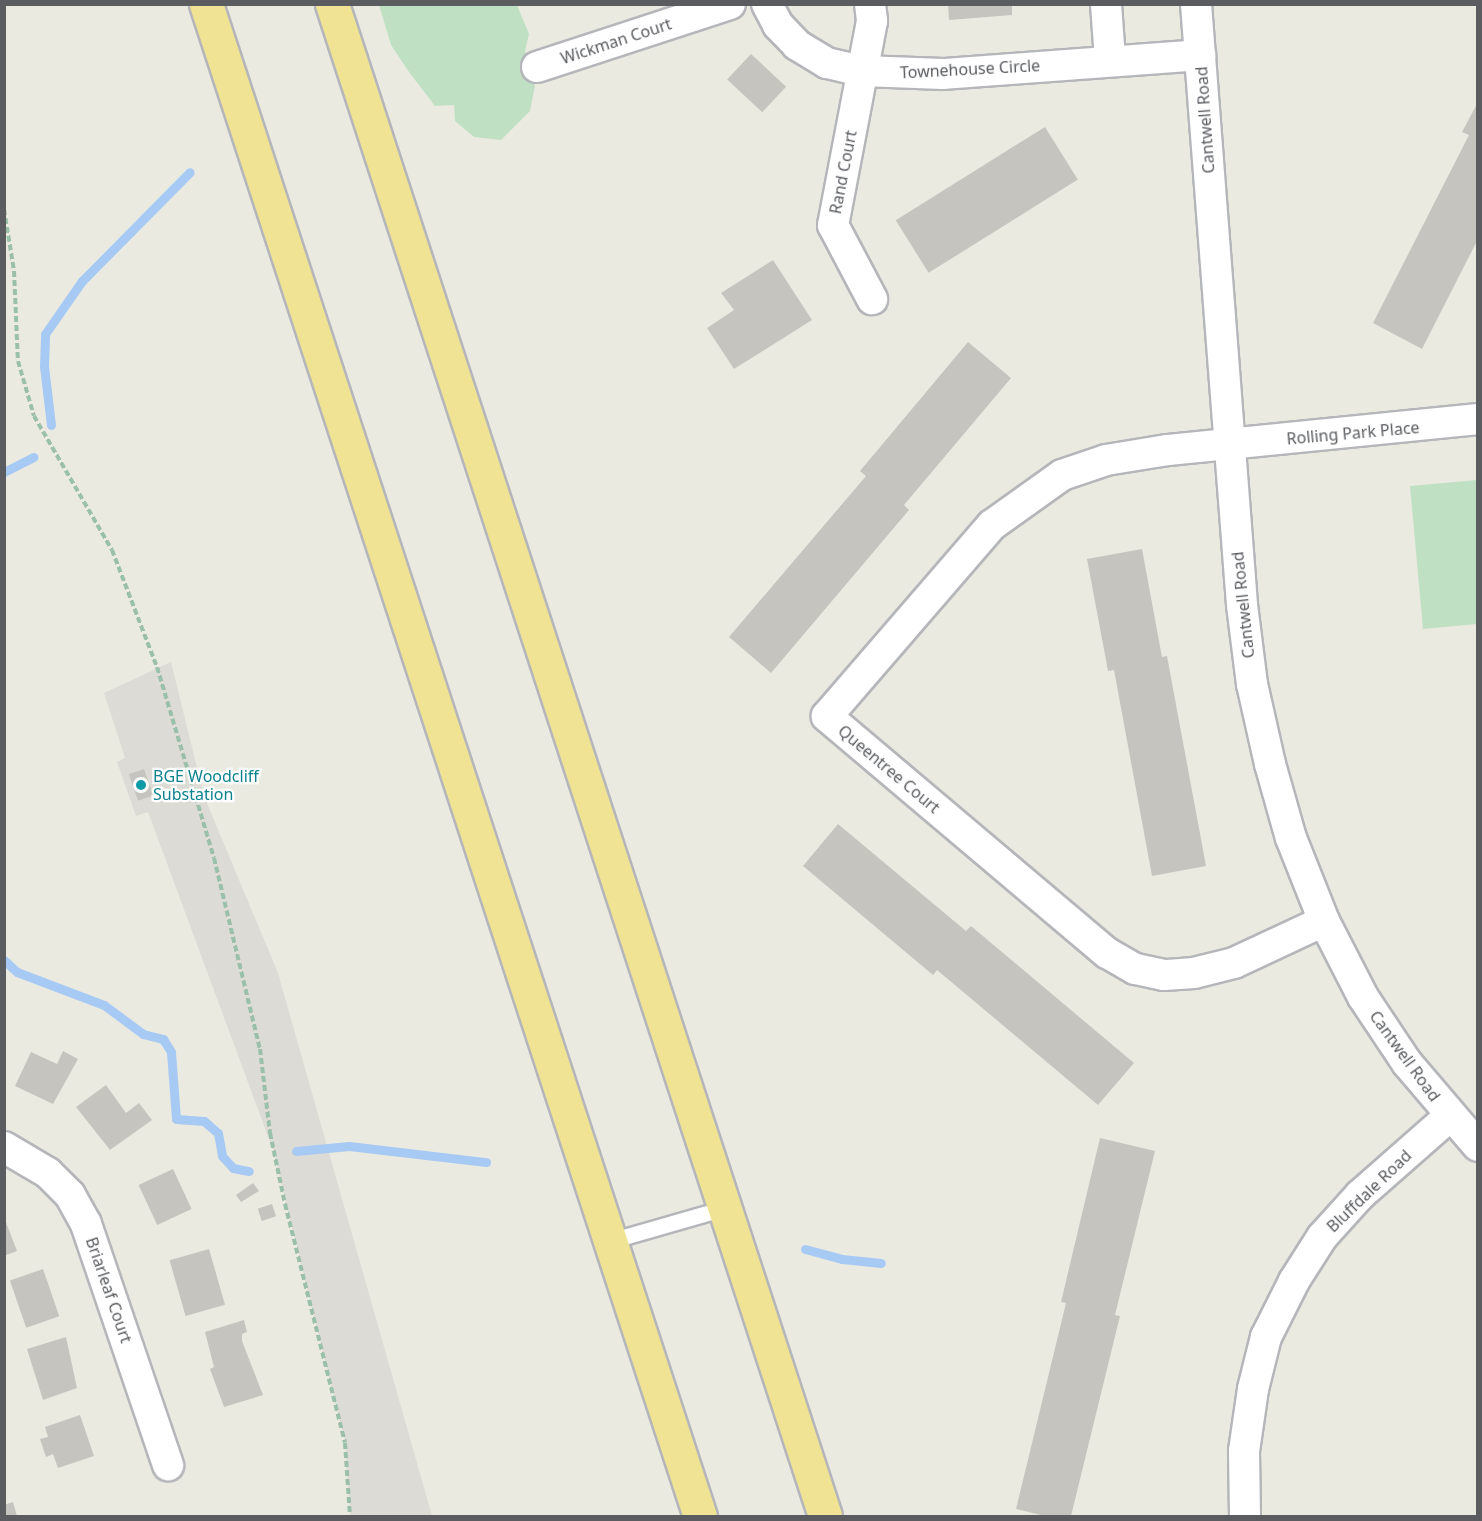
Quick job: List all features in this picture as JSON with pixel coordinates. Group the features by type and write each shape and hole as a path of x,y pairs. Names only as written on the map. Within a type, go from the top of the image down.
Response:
{"highway":[{"path":"207,4 700,1516"},
{"path":"332,4 825,1516"}],"street":[{"name":"Wickman Court","path":"537,67 730,4"},
{"name":"Townehouse Circle","path":"767,4 778,26 797,45 827,63 862,71 943,74 1200,55"},
{"name":"Rand Court","path":"870,4 872,21 832,225 872,299"},
{"path":"1106,4 1110,60"},
{"name":"Cantwell Road","path":"1196,4 1229,443 1252,684 1291,838 1324,921 1363,997 1407,1063 1478,1146"},
{"name":"Rolling Park Place","path":"1229,443 1478,420"},
{"name":"Queentree Court","path":"1229,443 1106,460 1062,475 1028,497 992,525 827,716 1107,953 1135,969 1184,973 1234,963 1324,921"},
{"name":"Bluffdale Road","path":"1245,1516 1244,1451 1253,1389 1266,1337 1294,1281 1322,1237 1360,1195 1450,1116"},
{"name":"Briarleaf Court","path":"4,1147 48,1173 70,1195 86,1224 168,1465"}],"lane":[{"path":"610,1241 724,1208"}],"path":[{"path":"4,209 14,271 18,361 34,416 112,550 157,667 214,858 260,1049 270,1133 285,1204 345,1443 350,1516"}],"shaded area":[{"path":"171,662 204,796 278,973 432,1516 350,1516 345,1443 273,1150 148,812 136,816 117,762 125,758 104,693"}],"green space":[{"path":"379,5 517,5 529,34 525,51 535,86 530,111 501,140 474,137 455,121 454,105 435,106 409,72 391,45"},
{"path":"1477,480 1477,624 1423,629 1410,486"}],"building":[{"path":"948,4 1012,4 1012,15 949,20"},
{"path":"751,54 786,87 762,112 727,80"},
{"path":"1478,102 1478,239 1422,349 1373,323 1469,135 1462,132"},
{"path":"1045,127 1078,180 929,273 896,220"},
{"path":"773,260 812,320 734,369 707,328 734,310 721,293"},
{"path":"968,342 1011,378 904,505 909,510 771,673 729,637 866,476 860,471"},
{"path":"1142,549 1162,657 1167,656 1206,866 1152,876 1114,670 1108,671 1087,559"},
{"name":"BGE Woodcliff Substation","path":"144,769 153,795 138,801 129,774"},
{"path":"838,824 966,931 971,926 1134,1063 1098,1105 937,970 933,975 803,866"},
{"path":"63,1051 78,1059 53,1104 15,1086 31,1052 57,1064"},
{"path":"106,1085 126,1113 139,1103 152,1120 110,1150 76,1107"},
{"path":"1100,1138 1155,1151 1115,1315 1120,1316 1071,1516 1045,1516 1016,1509 1066,1303 1061,1302"},
{"path":"173,1169 192,1209 157,1225 139,1185"},
{"path":"253,1183 259,1191 241,1202 236,1195"},
{"path":"272,1204 276,1216 262,1221 258,1209"},
{"path":"4,1217 17,1251 4,1256"},
{"path":"209,1249 225,1305 186,1316 170,1260"},
{"path":"43,1269 59,1316 26,1328 10,1280"},
{"path":"244,1320 247,1332 242,1334 242,1341 263,1395 224,1407 210,1369 214,1367 205,1332"},
{"path":"66,1337 77,1388 43,1400 27,1349"},
{"path":"80,1415 94,1456 58,1468 53,1454 46,1457 40,1439 48,1437 45,1427"},
{"path":"13,1502 17,1516 4,1516 4,1505"}],"waterway":[{"path":"51,425 44,366 45,334 82,281 190,172"},
{"path":"4,472 33,457"},
{"path":"4,960 17,972 104,1005 143,1034 163,1039 171,1052 176,1119 204,1121 218,1133 222,1156 233,1168 249,1171"},
{"path":"296,1151 349,1146 486,1162"},
{"path":"805,1249 842,1259 881,1263"}],"place":[{"name":"BGE Woodcliff Substation","path":"141,785"}]}
